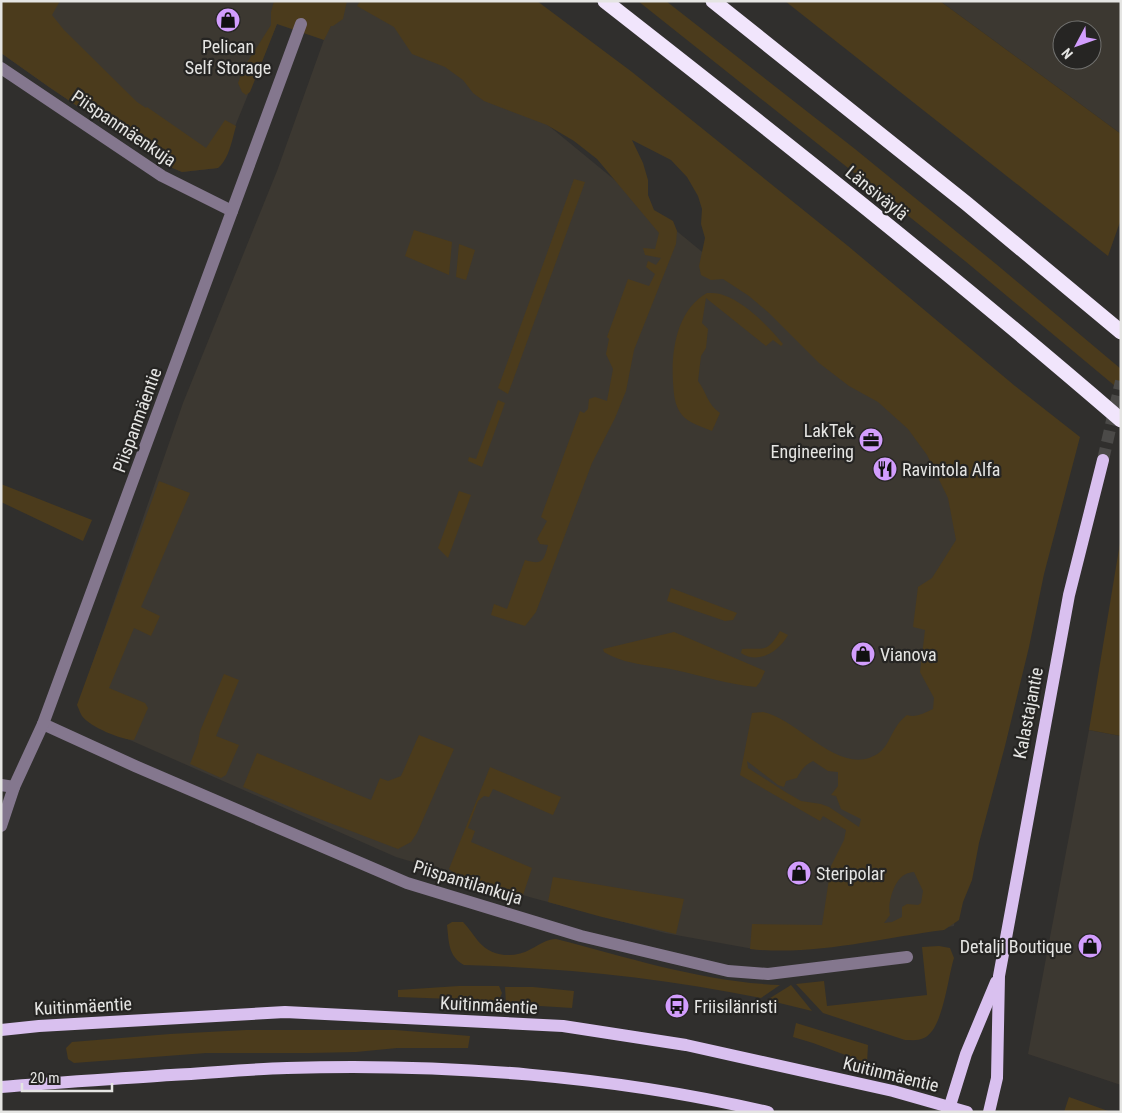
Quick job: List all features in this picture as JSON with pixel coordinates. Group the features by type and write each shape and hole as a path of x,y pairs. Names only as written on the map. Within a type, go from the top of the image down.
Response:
{"highway":[{"name":"Länsiväylä","path":"604,1 732,100 911,245 1121,420"},
{"path":"713,1 966,203 1121,332"}],"main road":[{"name":"Kalastajantie","path":"989,1112 997,1078 999,976 1069,595 1103,460"},
{"name":"Kalastajantie","path":"949,1109 966,1054 999,976"},
{"name":"Kuitinmäentie","path":"1,1030 39,1026 285,1012 563,1026 686,1045 893,1091 949,1109 967,1112"},
{"path":"1,1087 287,1068 392,1068 479,1071 611,1083 734,1104 768,1112"}],"street":[{"name":"Piispanmäentie","path":"1,826 7,786 44,724 301,24"},
{"name":"Piispanmäenkuja","path":"1,68 162,176 232,211"},
{"name":"Piispantilankuja","path":"44,724 135,766 407,882 581,936 728,971 768,974 907,957"}],"shaded area":[{"path":"1,1 283,1 281,14 218,168 182,172 163,164 1,53"},
{"path":"1,1 60,1 52,15 64,30 137,102 206,148 225,120 236,126 225,160 218,168 182,172 163,164 1,53"},
{"path":"274,1 347,1 343,19 331,26 324,40 277,24 250,92 246,95 242,92 238,83 243,69 271,25 271,12"},
{"path":"346,1 389,1 470,61 1022,515 1002,626 954,926 821,948 759,950 665,933 533,898 396,857 89,722 79,702 183,403 277,171 326,34"},
{"path":"360,1 537,1 632,72 848,246 1015,386 1080,437 1044,574 1029,647 979,843 972,880 963,902 959,920 944,930 823,948 774,951 750,949 752,924 822,925 831,866 844,840 846,830 823,816 820,821 740,775 752,713 763,712 777,717 836,754 851,759 866,759 884,748 898,724 907,715 917,715 933,709 934,698 920,672 925,630 913,627 918,587 932,578 956,540 948,498 927,455 908,429 878,402 849,386 819,363 769,313 749,296 723,279 711,280 701,275 699,266 705,238 701,224 702,209 698,196 687,177 671,160 632,140 643,163 648,180 648,195 654,210 673,221 677,231 676,244 634,350 626,391 615,418 592,463 536,612 525,626 491,615 494,604 507,609 525,560 538,562 545,555 548,545 540,544 537,539 547,521 541,517 580,411 584,413 588,409 589,399 595,397 607,401 613,369 606,354 609,339 607,337 628,279 649,286 655,274 646,267 648,261 656,265 661,258 645,255 643,248 655,249 659,233 597,159 574,141 547,125 484,101 473,93 463,80 445,67 412,54 394,27 357,6","holes":["747,761 778,785 784,787 786,781 797,778 804,768 813,761 828,771 838,772 838,786 831,795 836,796 841,809 861,819 859,827 829,807 801,801 787,793 748,768","914,872 923,891 921,903 918,905 907,904 902,907 902,917 892,922 884,923 890,915 892,892 895,886 902,877"]},
{"path":"638,1 666,1 855,149 1121,369 1121,391 965,261"},
{"path":"785,1 940,1 1121,134 1121,219 1108,256"},
{"path":"940,1 1121,1 1121,134"},
{"path":"574,179 585,182 508,394 498,388"},
{"path":"414,230 452,242 449,275 405,256"},
{"path":"459,244 475,250 466,280 456,277"},
{"path":"707,293 721,294 740,303 763,322 783,344 781,346 773,340 766,346 706,298 702,323 708,329 706,348 701,356 698,381 710,402 720,413 712,431 692,423 682,415 676,403 673,382 673,357 678,332 689,310 697,300"},
{"path":"498,400 505,403 482,467 468,461 469,457 476,459"},
{"path":"159,481 190,493 141,607 160,616 151,636 134,628 109,688 145,703 148,708 134,740 114,735 92,724 82,716 77,705"},
{"path":"1,484 92,520 83,541 1,502"},
{"path":"459,491 471,495 448,558 438,548"},
{"path":"1121,537 1121,736 1089,730"},
{"path":"671,588 737,613 733,620 725,621 667,601"},
{"path":"780,631 788,635 774,651 755,658 741,653 742,649 765,648 772,643"},
{"path":"674,632 765,671 760,682 756,687 746,686 675,670 638,664 621,660 604,652 603,649"},
{"path":"224,674 239,680 216,736 239,745 226,775 221,778 190,764 198,743 200,731"},
{"path":"1089,730 1121,736 1121,1085 1028,1054"},
{"path":"419,735 454,749 417,833 411,842 398,849 243,787 257,753 371,800 380,778 388,781 401,776"},
{"path":"490,767 561,797 553,815 493,789 489,797 484,796 478,801 468,828 475,831 471,842 532,868 522,898 459,877 449,869"},
{"path":"553,877 684,899 676,934 548,902"},
{"path":"452,922 463,922 483,946 503,955 524,952 546,941 556,939 695,974 751,983 780,985 761,998 614,975 577,971 464,965 455,957 450,948 447,925"},
{"path":"939,946 950,948 954,958 944,1002 936,1025 930,1033 919,1040 905,1040 823,1013 796,984 824,981 827,1006 927,995 922,947"},
{"path":"791,985 812,1011 767,1000"},
{"path":"459,986 499,986 502,993 499,1000 493,1004 453,999 398,997 398,990"},
{"path":"505,987 533,987 574,991 572,1008 506,1004"},
{"path":"796,1023 868,1045 867,1063 793,1037"},
{"path":"246,1030 395,1030 470,1036 468,1048 397,1048 356,1052 310,1053 206,1053 74,1063 68,1059 66,1048 72,1042"},
{"path":"1069,1097 1111,1112 1064,1112"}],"tunnel":[{"path":"1103,460 1121,381"}],"place":[{"name":"Pelican Self Storage","path":"228,20"},
{"name":"LakTek Engineering","path":"871,440"},
{"name":"Ravintola Alfa","path":"885,469"},
{"name":"Vianova","path":"863,654"},
{"name":"Steripolar","path":"799,873"},
{"name":"Detalji Boutique","path":"1090,946"},
{"name":"Friisilänristi","path":"677,1006"}]}
